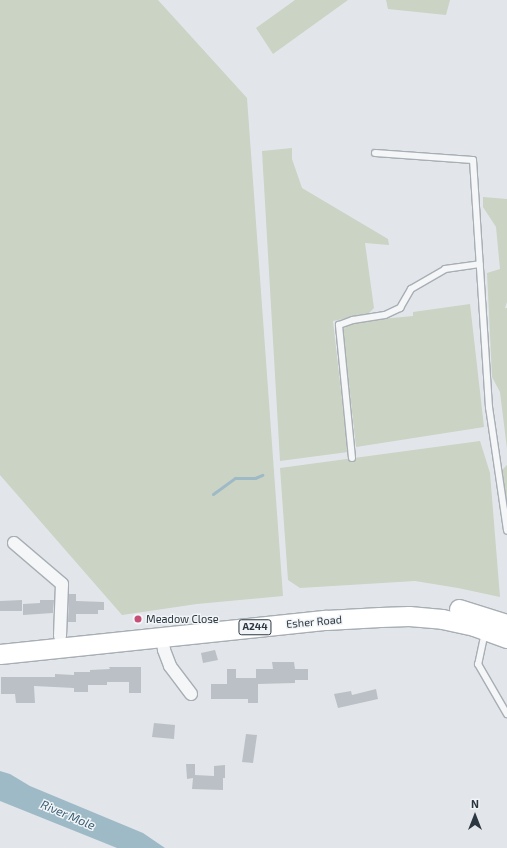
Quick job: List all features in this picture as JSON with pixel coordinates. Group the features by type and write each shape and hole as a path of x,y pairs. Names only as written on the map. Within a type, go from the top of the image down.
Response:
{"main road":[{"name":"Esher Road","path":"0,642 320,609 391,604 446,607 471,612 507,624"},
{"name":"Esher Road","path":"0,654 326,620 393,616 442,619 485,630 507,638"}],"street":[{"path":"14,543 62,584 60,636"},
{"path":"162,637 164,650 170,666 191,694"}],"lane":[{"path":"375,153 473,160 489,407 507,531"},
{"path":"352,458 339,325 353,320 385,315 400,308 411,289 446,269 480,264"},
{"path":"485,630 478,664 507,714"}],"green space":[{"path":"0,0 158,0 247,98 283,596 197,604 122,615 0,475"},
{"path":"295,0 348,0 273,54 256,28"},
{"path":"386,0 450,0 446,15 388,9"},
{"path":"292,148 292,159 302,188 388,239 389,245 365,243 374,308 368,314 333,321 348,452 280,461 262,151"},
{"path":"483,197 507,199 507,302 505,308 507,308 507,449 500,392 492,377 487,273 500,269 496,227 483,207"},
{"path":"470,304 484,427 356,447 343,330 350,322 413,316 413,312"},
{"path":"480,441 490,473 500,597 415,581 300,588 288,580 280,468"},
{"path":"507,465 507,505 501,471"}],"water":[{"name":"River Mole","path":"0,771 10,774 30,786 143,833 165,848 117,848 0,801"}],"building":[{"path":"69,594 76,594 76,601 104,602 104,610 98,610 98,614 76,614 76,622 68,622"},
{"path":"22,600 22,611 0,611 0,601"},
{"path":"40,600 54,600 53,613 23,615 23,604 40,603"},
{"path":"215,650 218,660 203,663 201,653"},
{"path":"272,662 294,662 295,669 308,669 308,680 295,680 295,683 258,684 258,703 248,703 248,699 211,699 211,684 227,684 227,669 236,669 236,678 256,678 256,669 273,669"},
{"path":"109,667 141,667 141,693 129,693 129,682 107,682 107,685 88,685 88,692 74,692 74,688 34,686 35,703 16,703 15,694 1,694 1,677 55,677 55,674 74,675 74,672 90,672 90,670 110,669"},
{"path":"376,689 378,699 338,708 334,694 351,691 352,695"},
{"path":"154,723 175,725 174,739 152,737"},
{"path":"246,734 257,735 253,763 242,762"},
{"path":"186,764 195,764 195,775 214,776 214,766 225,765 223,790 192,789 193,778 187,779"}],"waterway":[{"path":"213,494 235,478 255,478 262,475"}],"place":[{"name":"Meadow Close","path":"138,619"}]}
